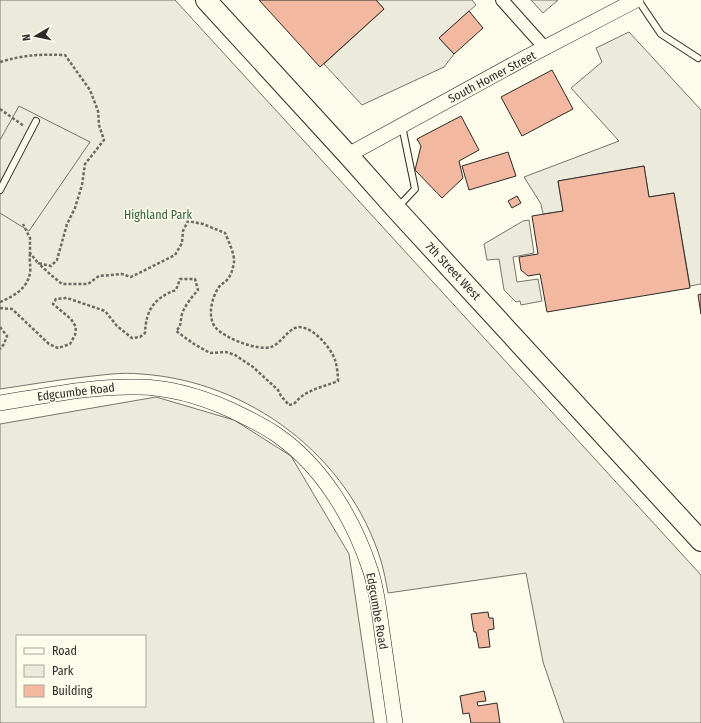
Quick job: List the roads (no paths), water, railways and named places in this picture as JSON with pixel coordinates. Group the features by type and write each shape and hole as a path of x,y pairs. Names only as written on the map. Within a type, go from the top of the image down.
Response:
{"main road":[{"name":"7th Street West","path":"206,0 701,540"}],"street":[{"path":"502,0 545,48"},
{"name":"South Homer Street","path":"348,155 637,0"},
{"name":"Edgcumbe Road","path":"0,403 103,387 166,389 220,405 252,420 278,436 301,455 319,475 351,522 362,545 376,593 395,723"}],"lane":[{"path":"637,0 661,34 698,58"},
{"path":"0,190 36,121"},
{"path":"396,209 415,189 402,125"}],"park label":[{"name":"Highland Park","path":"158,215"}]}
